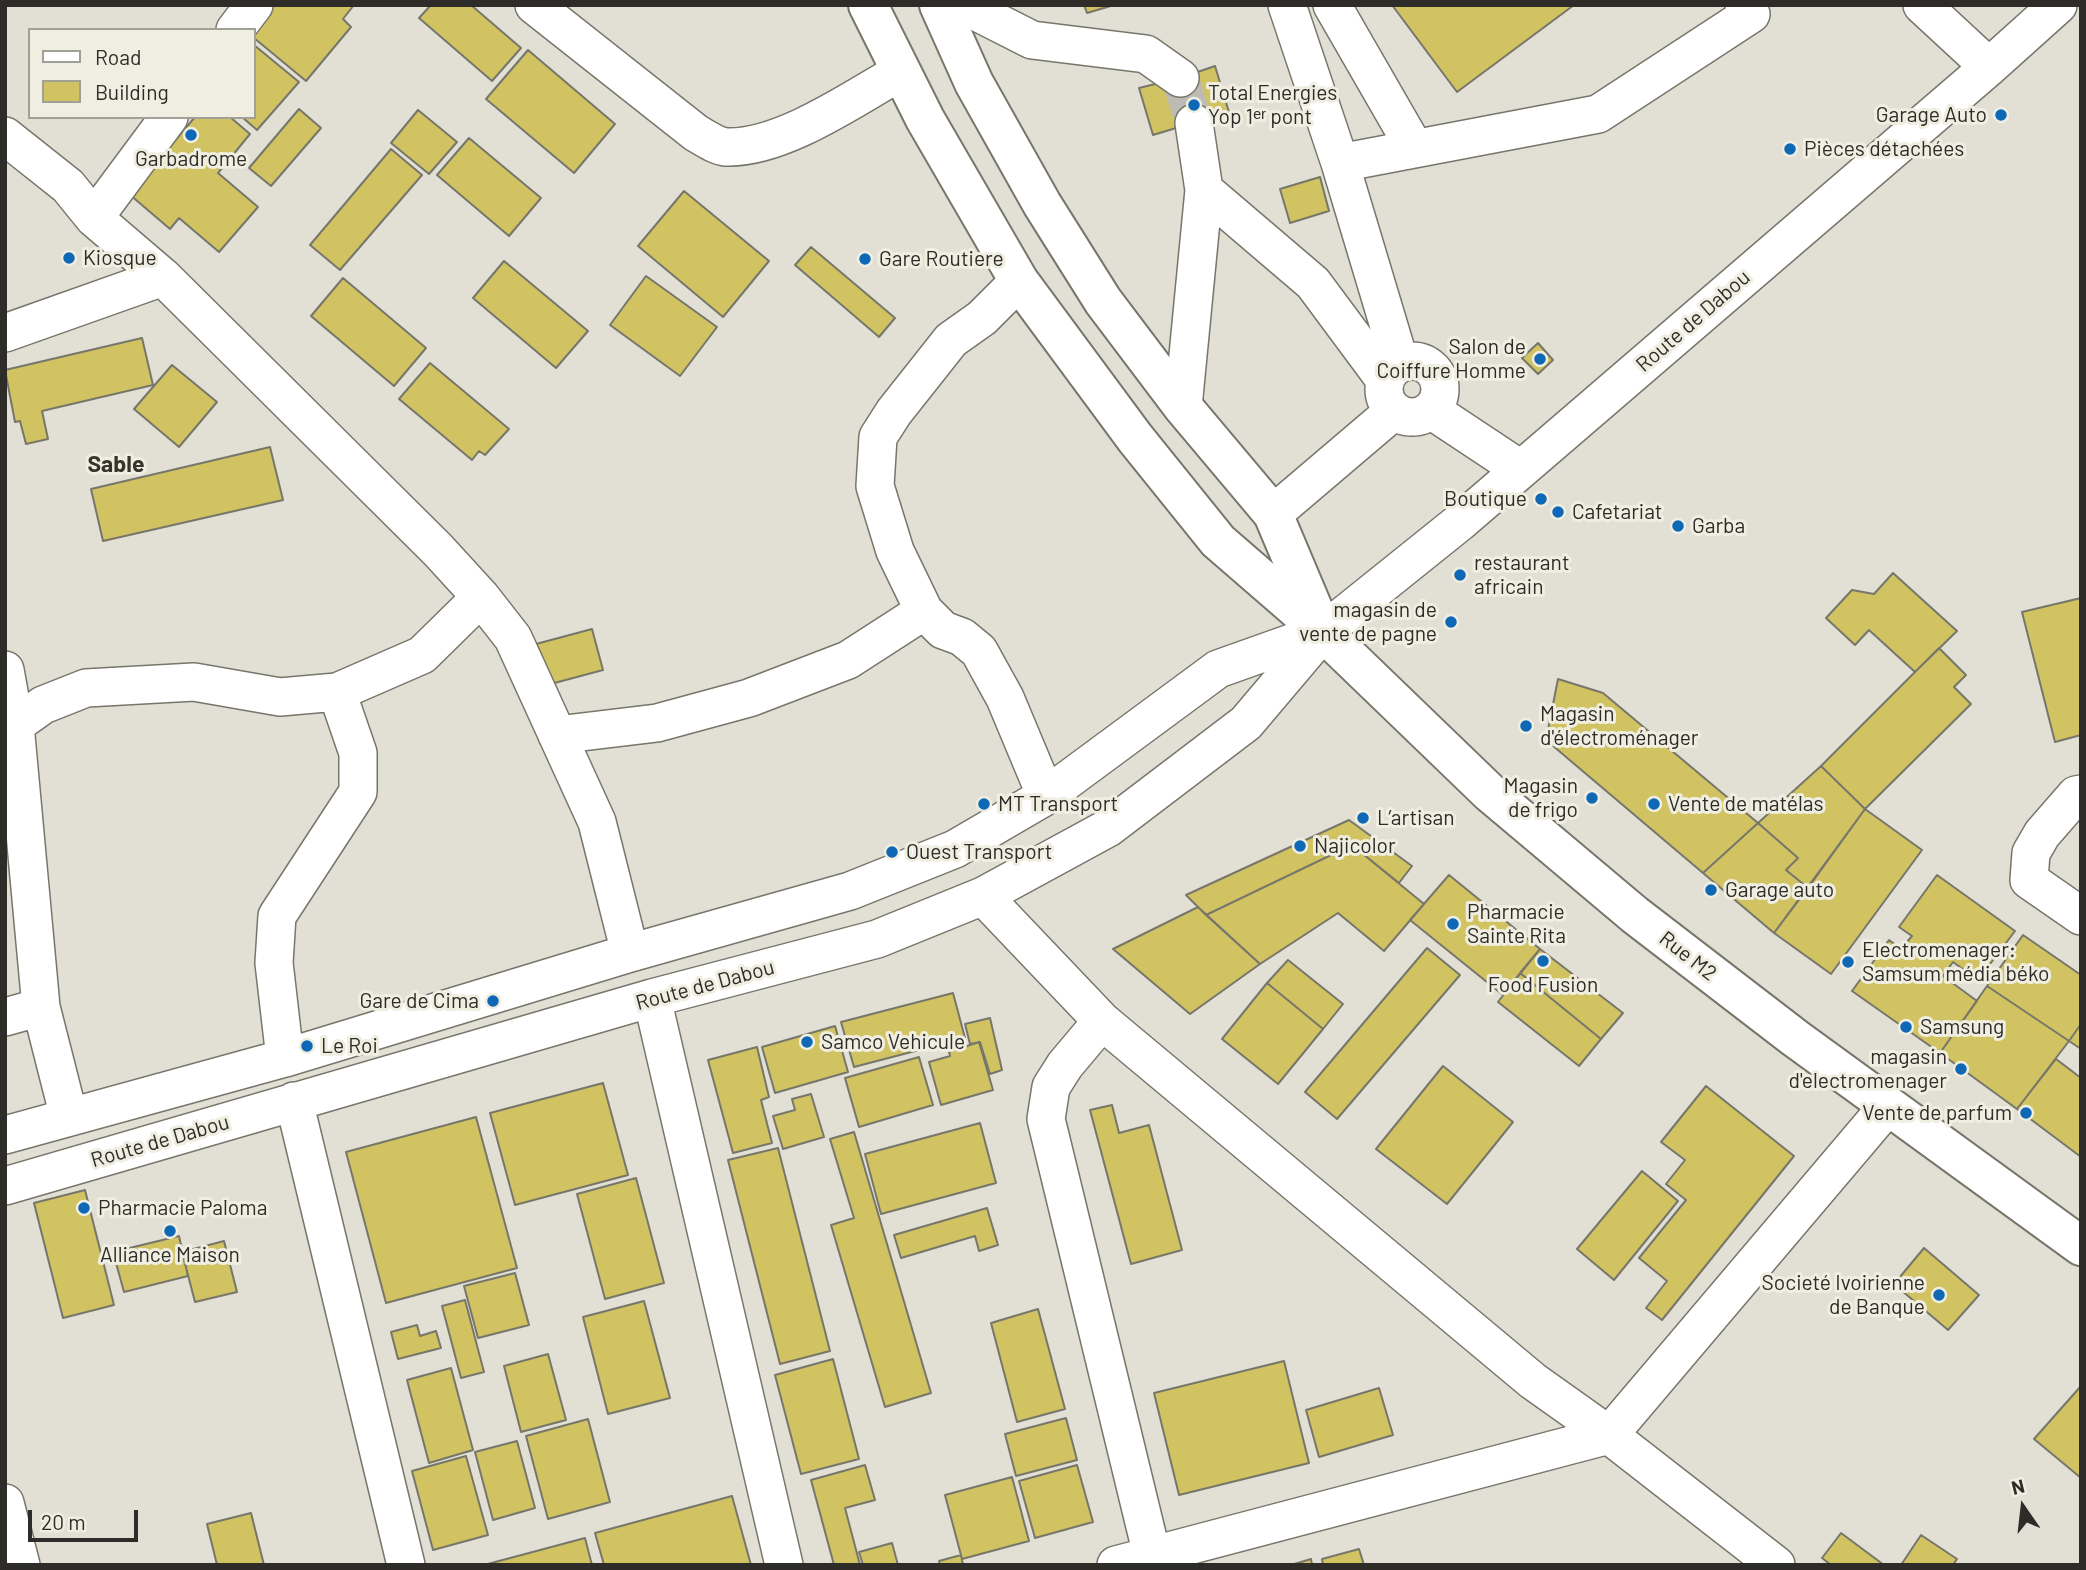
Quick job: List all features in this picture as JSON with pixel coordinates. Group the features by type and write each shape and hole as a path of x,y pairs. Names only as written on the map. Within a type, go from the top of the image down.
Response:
{"main road":[{"name":"Rue M2","path":"868,5 925,118 1019,281 1135,438 1218,541 1323,632 1427,734 1511,810 1635,915 1887,1107 2081,1246"},
{"path":"939,5 974,83 1042,204 1103,301 1183,407 1273,514 1323,632"}],"street":[{"path":"237,28 254,5"},
{"path":"534,5 696,133 723,147 759,144 820,117 900,72"},
{"path":"963,5 1032,40 1146,54 1180,78"},
{"path":"1273,514 1393,385 1411,361 1432,369 1438,378 1440,389 1431,410 1419,416 1406,416 1393,385 1340,163 1287,5"},
{"path":"1332,5 1415,149"},
{"path":"1340,163 1598,114 1751,15 1744,5"},
{"path":"1922,5 1989,67"},
{"name":"Route de Dabou","path":"5,1186 652,998 877,939 983,897 1108,828 1245,723 1323,632 1460,522 2058,5"},
{"path":"94,218 168,119"},
{"path":"1183,407 1204,190 1194,122"},
{"path":"5,136 68,186 94,218 163,277 438,550 481,597 513,638 597,822 630,953"},
{"path":"1204,190 1313,284 1393,385"},
{"path":"5,333 163,277"},
{"path":"1019,281 982,317 951,340 894,412 878,437 875,486 895,551 924,611 943,630 962,637 979,651 1005,698 1046,796"},
{"path":"1431,410 1520,469"},
{"path":"10,726 43,705 86,688 194,682 280,696 337,692 422,655 481,597"},
{"path":"557,735 657,723 748,698 848,660 924,611"},
{"name":"Route de Dabou","path":"5,1135 285,1058 630,953 850,891 955,849 1046,796 1218,669 1323,632"},
{"path":"5,670 41,1007 69,1117"},
{"path":"285,1058 274,963 277,916 358,792 358,752 337,692"},
{"path":"2081,794 2076,795 2042,834 2031,853 2029,880 2081,916"},
{"path":"983,897 1102,1021 1533,1381 1609,1435 1776,1565"},
{"path":"652,998 784,1565"},
{"path":"5,1017 41,1007"},
{"path":"1102,1021 1065,1065 1051,1087 1046,1119 1152,1555"},
{"path":"294,1101 406,1565"},
{"path":"1116,1565 1609,1435 1887,1107"},
{"path":"5,1503 21,1565"}],"building":[{"path":"261,5 354,5 343,19 351,27 306,81 256,40 256,32 271,13"},
{"path":"431,5 471,5 521,48 492,81 419,18"},
{"path":"1084,5 1114,5 1087,13"},
{"path":"1392,5 1574,5 1457,92"},
{"path":"256,47 299,82 257,130 244,119 256,119"},
{"path":"528,50 615,124 574,173 486,99"},
{"path":"1215,66 1229,112 1153,135 1139,88"},
{"path":"299,109 321,128 271,186 249,168"},
{"path":"418,110 457,142 429,174 391,143"},
{"path":"193,119 232,119 250,134 218,173 258,207 219,252 179,218 170,229 129,194"},
{"path":"469,138 541,198 509,236 437,175"},
{"path":"391,149 422,175 340,270 310,245"},
{"path":"1320,177 1329,211 1290,223 1280,189"},
{"path":"684,191 769,261 723,317 638,246"},
{"path":"811,247 895,318 879,337 795,265"},
{"path":"504,261 588,331 556,368 473,298"},
{"path":"646,276 717,327 680,376 610,325"},
{"path":"343,278 426,348 394,386 311,316"},
{"path":"142,338 153,385 42,411 48,439 26,444 20,421 15,422 5,370"},
{"path":"1538,343 1553,360 1538,374 1522,358"},
{"path":"430,363 509,429 485,455 479,451 472,460 399,399"},
{"path":"172,365 217,402 179,447 134,409"},
{"path":"270,447 283,500 103,541 91,489"},
{"path":"1893,573 1957,631 1915,672 1869,630 1855,645 1826,618 1852,590 1874,594"},
{"path":"2081,598 2081,735 2055,742 2022,612"},
{"path":"592,629 603,670 547,685 536,644"},
{"path":"1939,648 1966,675 1954,687 1971,704 1865,809 1821,766"},
{"path":"1558,679 1603,693 1758,823 1703,873 1546,740"},
{"path":"1821,766 1865,809 1808,888 1786,870 1798,858 1758,823"},
{"path":"1865,809 1922,850 1831,974 1774,933"},
{"path":"1349,820 1412,866 1399,883 1352,845 1206,915 1186,895"},
{"path":"1758,823 1798,858 1786,870 1808,888 1774,933 1703,873"},
{"path":"1352,845 1424,904 1384,951 1338,913 1260,964 1206,915"},
{"path":"1449,875 1540,949 1503,995 1410,920"},
{"path":"1937,875 2015,931 1978,980 1953,962 1943,976 1977,1001 1940,1053 1852,991 1889,940 1901,949 1912,936 1899,927"},
{"path":"1198,907 1260,964 1190,1014 1113,949"},
{"path":"2023,935 2081,975 2081,1024 2069,1041 1987,986"},
{"path":"1427,948 1460,975 1337,1119 1305,1092"},
{"path":"1540,949 1623,1013 1601,1039 1520,973"},
{"path":"1288,960 1343,1004 1323,1029 1267,983"},
{"path":"1520,973 1601,1039 1579,1066 1498,1002"},
{"path":"1267,983 1323,1029 1278,1084 1222,1039"},
{"path":"1987,986 2069,1041 2017,1109 1940,1053"},
{"path":"953,993 965,1038 854,1067 841,1022"},
{"path":"990,1018 1002,1070 990,1074 980,1042 970,1044 965,1024"},
{"path":"2081,1024 2081,1049 2069,1041"},
{"path":"835,1026 848,1072 775,1093 762,1047"},
{"path":"979,1042 993,1090 941,1105 929,1062 950,1056 949,1052"},
{"path":"757,1047 769,1097 761,1100 772,1143 733,1153 708,1060"},
{"path":"919,1057 933,1105 859,1127 845,1078"},
{"path":"2056,1059 2081,1078 2081,1157 2017,1109"},
{"path":"1443,1066 1513,1122 1447,1204 1376,1149"},
{"path":"603,1083 628,1175 515,1205 490,1113"},
{"path":"1706,1086 1794,1156 1662,1320 1646,1308 1667,1281 1639,1258 1686,1200 1666,1184 1685,1160 1661,1142"},
{"path":"811,1094 824,1137 783,1149 773,1116 795,1110 792,1099"},
{"path":"1112,1105 1119,1133 1149,1125 1182,1250 1131,1264 1090,1110"},
{"path":"476,1117 517,1268 386,1303 346,1152"},
{"path":"980,1123 996,1183 881,1214 865,1154"},
{"path":"854,1132 931,1393 885,1407 831,1225 854,1218 830,1139"},
{"path":"778,1148 830,1351 780,1364 728,1160"},
{"path":"1642,1171 1678,1201 1614,1280 1577,1249"},
{"path":"636,1178 664,1283 605,1299 577,1194"},
{"path":"85,1190 114,1305 63,1318 34,1203"},
{"path":"987,1208 998,1245 979,1251 975,1236 901,1258 894,1235"},
{"path":"179,1236 188,1276 124,1292 113,1252"},
{"path":"224,1241 237,1292 195,1302 182,1252"},
{"path":"1924,1248 1979,1295 1948,1330 1894,1284"},
{"path":"515,1273 529,1325 478,1338 464,1286"},
{"path":"465,1300 484,1372 461,1378 442,1306"},
{"path":"644,1301 670,1398 608,1414 583,1317"},
{"path":"1038,1309 1065,1409 1017,1422 991,1323"},
{"path":"417,1325 420,1336 436,1331 441,1348 398,1359 391,1332"},
{"path":"548,1354 566,1420 521,1432 504,1366"},
{"path":"833,1359 859,1459 801,1474 775,1375"},
{"path":"1284,1361 1309,1463 1179,1495 1154,1393"},
{"path":"451,1368 473,1450 429,1463 407,1380"},
{"path":"2081,1386 2081,1478 2034,1439"},
{"path":"1379,1388 1393,1435 1319,1457 1306,1410"},
{"path":"1066,1418 1077,1460 1016,1476 1005,1434"},
{"path":"588,1419 610,1502 548,1519 526,1436"},
{"path":"517,1441 535,1508 493,1520 475,1452"},
{"path":"466,1456 488,1535 433,1550 412,1471"},
{"path":"865,1465 875,1500 845,1508 860,1565 834,1565 811,1480"},
{"path":"1077,1465 1093,1522 1035,1538 1019,1481"},
{"path":"1012,1477 1029,1541 962,1559 945,1495"},
{"path":"732,1496 751,1565 604,1565 595,1533"},
{"path":"251,1513 264,1565 217,1565 207,1524"},
{"path":"1841,1533 1884,1565 1831,1565 1822,1558"},
{"path":"1921,1535 1957,1559 1953,1565 1901,1565"},
{"path":"585,1538 592,1565 484,1565"},
{"path":"892,1543 898,1565 863,1565 859,1552"},
{"path":"1359,1549 1364,1565 1323,1565 1322,1559"},
{"path":"961,1555 963,1565 940,1565 939,1561"},
{"path":"1311,1559 1312,1565 1291,1565"}],"tunnel":[{"path":"1180,78 1194,123"}],"place":[{"name":"Total Energies Yop 1ᵉʳ pont","path":"1194,105"},
{"name":"Garage Auto","path":"2001,115"},
{"name":"Garbadrome","path":"191,135"},
{"name":"Pièces détachées","path":"1790,149"},
{"name":"Kiosque","path":"69,258"},
{"name":"Gare Routiere","path":"865,259"},
{"name":"Salon de Coiffure Homme","path":"1540,359"},
{"name":"Boutique","path":"1541,499"},
{"name":"Cafetariat","path":"1558,512"},
{"name":"Garba","path":"1678,526"},
{"name":"restaurant africain","path":"1460,575"},
{"name":"magasin de vente de pagne","path":"1451,622"},
{"name":"Magasin d'électroménager","path":"1526,726"},
{"name":"Magasin de frigo","path":"1592,798"},
{"name":"MT Transport","path":"984,804"},
{"name":"Vente de matélas","path":"1654,804"},
{"name":"L’artisan","path":"1363,818"},
{"name":"Najicolor","path":"1300,846"},
{"name":"Ouest Transport","path":"892,852"},
{"name":"Garage auto","path":"1711,890"},
{"name":"Pharmacie Sainte Rita","path":"1453,924"},
{"name":"Food Fusion","path":"1543,961"},
{"name":"Electromenager: Samsum média béko","path":"1848,962"},
{"name":"Gare de Cima","path":"493,1001"},
{"name":"Samsung","path":"1906,1027"},
{"name":"Samco Vehicule","path":"807,1042"},
{"name":"Le Roi","path":"307,1046"},
{"name":"magasin d'electromenager","path":"1961,1069"},
{"name":"Vente de parfum","path":"2026,1113"},
{"name":"Pharmacie Paloma","path":"84,1208"},
{"name":"Alliance Maison","path":"170,1231"},
{"name":"Societé Ivoirienne de Banque","path":"1939,1295"}],"district":[{"name":"Sable","path":"116,464"}]}
